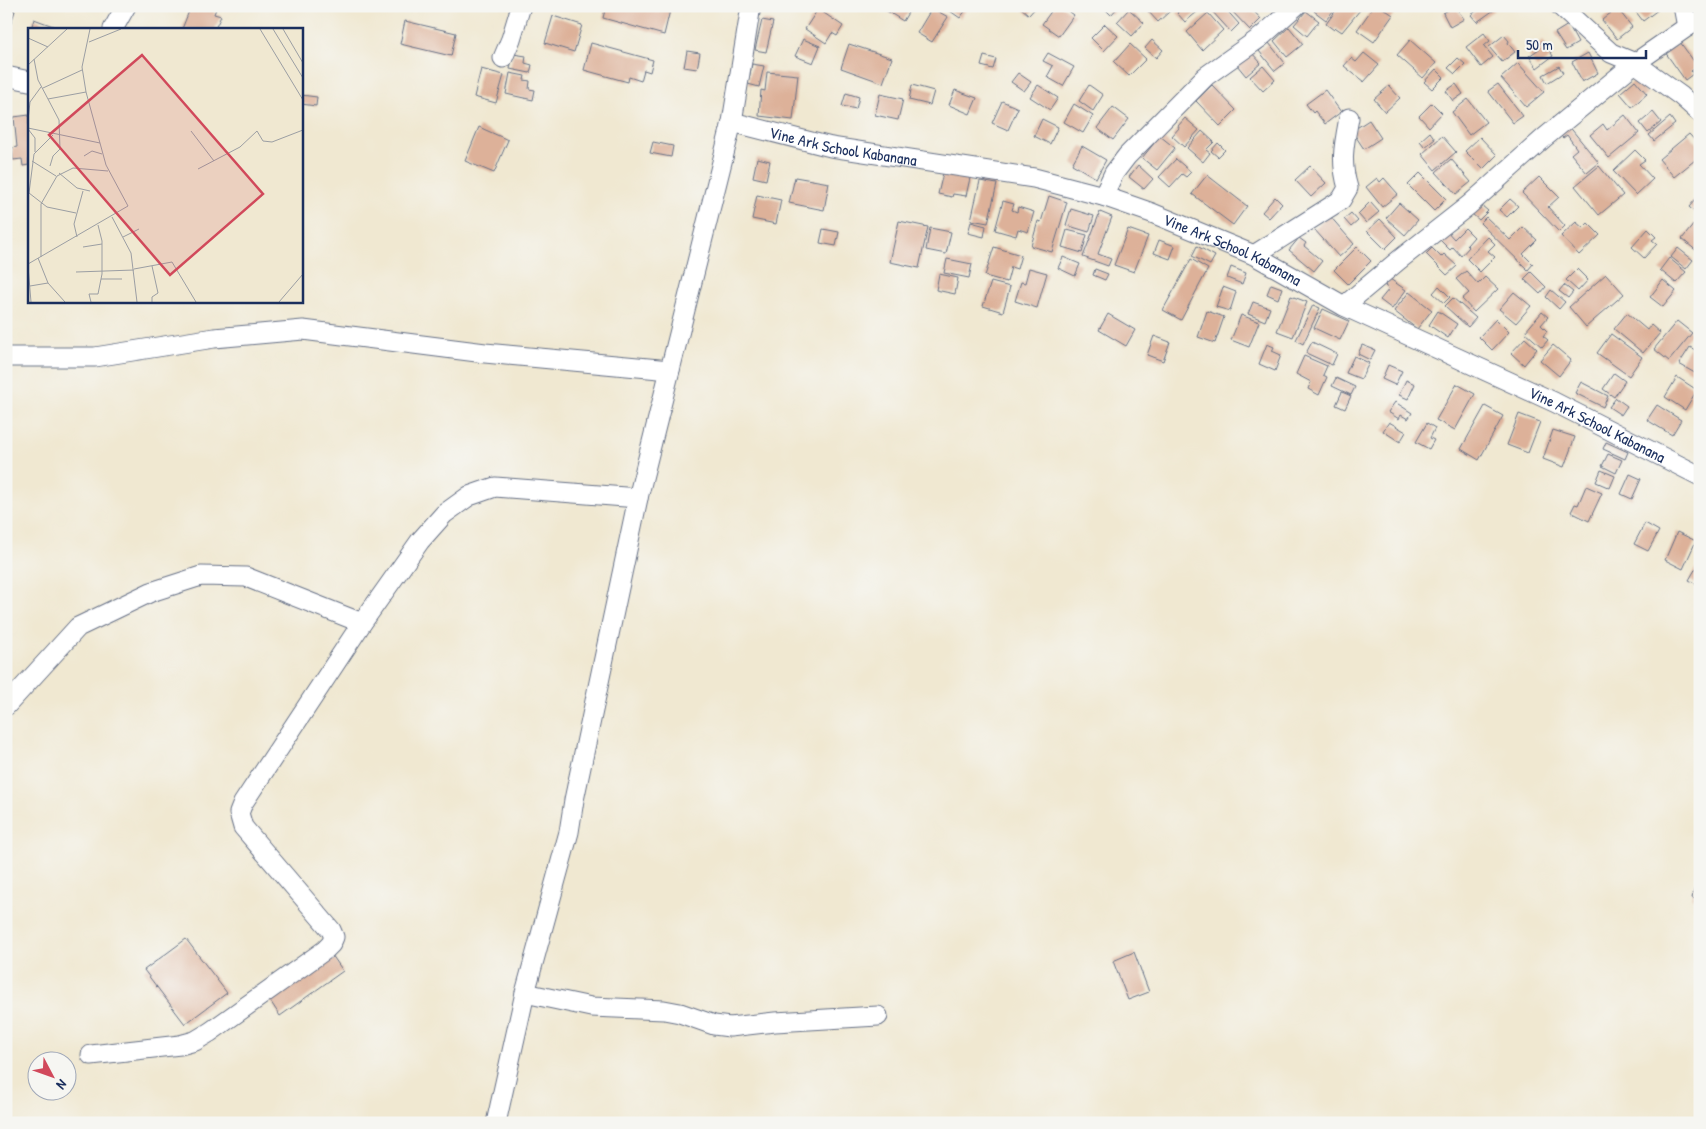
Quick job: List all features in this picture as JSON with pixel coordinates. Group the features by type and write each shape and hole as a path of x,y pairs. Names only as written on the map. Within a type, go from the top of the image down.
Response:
{"street":[{"path":"114,28 126,6"},
{"path":"503,58 511,40 521,6"},
{"path":"496,1123 525,993 569,832 576,790 638,498 732,122 751,6"},
{"path":"1103,196 1114,173 1127,156 1206,76 1261,37 1296,6"},
{"path":"1560,6 1610,53 1635,63 1682,96 1700,113"},
{"path":"1344,306 1469,205 1544,138 1635,63 1693,24 1683,6"},
{"path":"6,76 28,81"},
{"path":"1254,255 1341,200 1348,188 1344,174 1342,153 1350,118"},
{"name":"Vine Ark School Kabanana","path":"732,122 831,147 1034,178 1103,196 1152,213 1254,255 1344,306 1554,402 1700,476"},
{"path":"6,357 95,356 214,338 303,330 485,353 670,370"},
{"path":"91,1055 180,1045 195,1041 331,944 334,937 331,930 244,827 239,813 243,802 362,623 420,541 444,514 469,496 495,487 638,498"},
{"path":"6,706 78,627 152,592 201,576 246,577 362,623"},
{"path":"525,993 590,1006 664,1010 680,1013 714,1025 730,1027 775,1022 878,1016"}],"building":[{"path":"191,6 217,6 214,14 221,16 215,28 182,28"},
{"path":"606,6 671,6 664,35 603,18"},
{"path":"890,6 912,6 903,21 887,11"},
{"path":"943,6 969,6 960,18"},
{"path":"1019,6 1037,6 1029,15"},
{"path":"1055,6 1062,6 1074,15 1059,36 1042,24"},
{"path":"1102,6 1119,6 1111,15"},
{"path":"1151,6 1166,6 1170,11 1158,22 1147,10"},
{"path":"1184,6 1192,6 1197,12 1185,22 1177,13"},
{"path":"1215,6 1223,6 1239,24 1231,32 1211,10"},
{"path":"1231,6 1249,6 1261,19 1250,30 1229,8"},
{"path":"1318,6 1337,6 1326,20 1314,11"},
{"path":"1339,6 1355,6 1360,10 1342,32 1336,28 1334,30 1326,24"},
{"path":"1374,6 1380,6 1393,15 1374,42 1357,30"},
{"path":"1455,6 1464,19 1450,27 1443,13"},
{"path":"1483,6 1491,6 1494,10 1477,22 1471,15"},
{"path":"1636,6 1663,6 1643,21 1633,8"},
{"path":"6,8 15,11 7,35 6,35"},
{"path":"932,8 948,17 932,42 917,33"},
{"path":"1617,8 1632,27 1617,39 1602,20"},
{"path":"818,9 843,26 837,36 832,33 826,43 805,29"},
{"path":"1129,9 1144,23 1132,36 1117,22"},
{"path":"1306,11 1319,21 1307,36 1294,25"},
{"path":"1208,13 1223,30 1202,50 1187,32"},
{"path":"553,16 582,25 574,52 545,43"},
{"path":"34,19 53,26 52,28 31,28"},
{"path":"762,20 773,22 766,52 755,50"},
{"path":"405,21 456,33 451,56 400,44"},
{"path":"1105,24 1118,36 1104,51 1091,38"},
{"path":"1568,25 1578,43 1566,50 1555,33"},
{"path":"1289,27 1303,44 1287,57 1274,41"},
{"path":"1484,33 1490,41 1484,46 1493,57 1481,67 1466,47"},
{"path":"1504,35 1515,52 1502,62 1489,47"},
{"path":"803,39 820,46 813,63 795,56"},
{"path":"1152,40 1163,50 1156,58 1145,48"},
{"path":"1410,40 1436,63 1423,78 1397,55"},
{"path":"1543,41 1553,56 1537,68 1529,56 1539,49 1537,46"},
{"path":"1680,42 1698,67 1691,71 1693,74 1685,80 1665,52"},
{"path":"591,43 653,60 650,72 644,70 641,81 629,77 628,82 584,70"},
{"path":"1269,43 1285,63 1275,71 1259,51"},
{"path":"849,44 892,58 883,83 841,68"},
{"path":"1130,44 1146,59 1129,76 1114,62"},
{"path":"687,51 700,53 697,69 684,67"},
{"path":"1251,52 1261,63 1246,76 1237,65"},
{"path":"1048,53 1074,67 1063,86 1047,77 1053,66 1043,61"},
{"path":"1364,53 1379,65 1364,82 1344,66 1351,58 1356,62"},
{"path":"1588,53 1598,73 1582,82 1572,62"},
{"path":"513,54 526,56 525,63 532,65 530,73 510,69"},
{"path":"984,56 996,59 993,69 981,66"},
{"path":"1458,58 1465,64 1455,74 1448,68"},
{"path":"1518,63 1544,92 1526,107 1501,78"},
{"path":"752,64 764,66 759,87 748,84"},
{"path":"1263,66 1275,80 1263,91 1250,77"},
{"path":"1559,66 1563,73 1547,83 1543,75"},
{"path":"481,69 504,75 496,103 474,97"},
{"path":"1436,69 1444,77 1432,89 1424,82"},
{"path":"767,72 798,75 793,120 759,116 761,90 765,91"},
{"path":"510,73 525,76 524,80 530,81 529,89 535,90 533,100 506,94"},
{"path":"1018,73 1031,82 1024,91 1011,82"},
{"path":"1635,80 1647,94 1632,107 1620,93"},
{"path":"1456,84 1463,94 1453,101 1446,91"},
{"path":"1498,84 1523,116 1513,123 1488,91"},
{"path":"912,85 934,91 930,105 909,100"},
{"path":"1038,85 1058,98 1050,110 1030,97"},
{"path":"1089,85 1103,95 1093,111 1079,101"},
{"path":"1212,85 1236,110 1220,126 1196,101"},
{"path":"1389,86 1400,98 1385,112 1374,99"},
{"path":"955,90 977,98 970,114 949,105"},
{"path":"1325,90 1341,112 1325,124 1315,111 1313,113 1306,104"},
{"path":"846,93 859,97 856,109 842,106"},
{"path":"880,94 903,99 898,120 875,115"},
{"path":"302,95 317,97 316,106 302,104"},
{"path":"1468,99 1486,122 1469,135 1452,112"},
{"path":"1002,101 1018,108 1008,130 992,123"},
{"path":"1432,103 1442,113 1429,127 1419,116"},
{"path":"1074,104 1093,116 1083,133 1064,122"},
{"path":"1113,107 1129,119 1113,140 1097,128"},
{"path":"1653,112 1661,122 1648,133 1640,123"},
{"path":"28,115 28,165 23,166 22,159 13,160 12,148 17,147 14,117"},
{"path":"1625,115 1639,133 1609,158 1590,135 1603,124 1607,130"},
{"path":"1670,117 1675,124 1654,141 1649,135"},
{"path":"1185,118 1199,130 1184,147 1172,136"},
{"path":"1042,119 1058,127 1050,144 1034,136"},
{"path":"1369,120 1381,138 1364,149 1352,131"},
{"path":"1568,125 1599,163 1587,173 1571,154 1577,149 1567,135 1563,138 1558,133"},
{"path":"479,127 508,140 494,173 465,161"},
{"path":"1202,131 1214,142 1206,150 1210,153 1203,162 1187,148"},
{"path":"1430,132 1435,139 1425,147 1420,141"},
{"path":"1689,134 1700,146 1700,156 1674,177 1659,159"},
{"path":"1160,136 1175,148 1157,170 1142,158"},
{"path":"1442,136 1456,152 1435,170 1422,154"},
{"path":"1480,137 1497,155 1483,169 1465,151"},
{"path":"653,142 673,146 671,157 650,153"},
{"path":"1218,143 1225,150 1218,157 1211,151"},
{"path":"1082,146 1106,160 1096,178 1072,164"},
{"path":"1635,150 1645,160 1639,164 1653,179 1636,195 1613,171"},
{"path":"757,158 770,161 766,180 753,177"},
{"path":"1176,159 1191,172 1186,177 1182,174 1170,187 1159,177"},
{"path":"1451,159 1471,182 1456,194 1436,172"},
{"path":"1138,165 1153,179 1144,189 1129,177"},
{"path":"1310,166 1326,183 1311,197 1295,180"},
{"path":"1599,166 1623,195 1599,215 1575,186"},
{"path":"943,173 970,178 966,196 953,194 952,197 938,194"},
{"path":"1420,173 1446,199 1434,211 1408,185"},
{"path":"1207,175 1247,206 1233,225 1192,194"},
{"path":"795,177 829,183 824,210 789,203"},
{"path":"1539,177 1559,197 1548,207 1565,226 1559,232 1522,193"},
{"path":"1377,178 1380,182 1384,178 1398,194 1382,207 1366,187"},
{"path":"980,181 997,184 988,223 971,220"},
{"path":"1700,194 1700,211 1697,214 1689,207"},
{"path":"757,195 781,200 776,224 752,219"},
{"path":"1049,196 1067,202 1052,252 1031,246 1038,221 1041,222"},
{"path":"1275,197 1282,204 1269,218 1262,212"},
{"path":"1510,199 1518,206 1507,217 1499,210"},
{"path":"1003,201 1014,204 1012,210 1017,212 1018,207 1034,212 1028,232 1018,229 1016,236 995,230"},
{"path":"1370,202 1379,212 1366,223 1358,214"},
{"path":"1399,203 1418,220 1405,235 1386,218"},
{"path":"1481,205 1488,211 1479,220 1472,214"},
{"path":"1071,209 1094,216 1089,232 1066,225"},
{"path":"1100,212 1112,217 1098,254 1111,259 1108,266 1083,257"},
{"path":"1351,213 1358,221 1351,227 1344,219"},
{"path":"1329,215 1354,244 1339,257 1314,229"},
{"path":"1486,217 1510,240 1523,227 1537,240 1523,254 1533,264 1528,270 1480,223"},
{"path":"1380,219 1397,237 1385,249 1367,231"},
{"path":"899,221 928,227 919,268 890,262"},
{"path":"971,222 986,226 984,237 968,233"},
{"path":"1576,222 1583,228 1588,223 1600,235 1579,255 1561,236"},
{"path":"1694,224 1700,228 1700,250 1698,252 1682,239"},
{"path":"930,228 951,232 946,254 926,250"},
{"path":"1465,228 1474,237 1467,245 1469,247 1461,256 1453,247 1450,250 1437,237 1445,229 1454,239"},
{"path":"823,229 839,232 836,246 820,243"},
{"path":"1128,229 1148,236 1134,272 1114,265"},
{"path":"1648,229 1656,237 1652,240 1657,244 1644,258 1632,247"},
{"path":"1067,230 1087,235 1082,253 1062,247"},
{"path":"1488,237 1495,244 1488,251 1495,257 1480,272 1467,259"},
{"path":"1299,238 1306,243 1304,246 1322,261 1314,271 1289,250"},
{"path":"1159,240 1175,246 1170,259 1154,253"},
{"path":"1197,246 1215,256 1210,265 1192,256"},
{"path":"994,247 1021,255 1017,269 1011,267 1007,282 985,276"},
{"path":"1357,247 1371,261 1348,284 1334,270"},
{"path":"1432,248 1441,257 1444,254 1457,266 1447,275 1426,254"},
{"path":"1678,248 1693,260 1686,269 1671,257"},
{"path":"1063,257 1080,264 1075,276 1058,268"},
{"path":"1669,258 1686,272 1676,283 1660,270"},
{"path":"947,259 972,264 969,278 944,273"},
{"path":"1191,259 1208,269 1181,320 1163,310"},
{"path":"1231,267 1246,273 1242,284 1227,278"},
{"path":"1029,268 1047,273 1037,308 1015,301 1021,282 1025,283"},
{"path":"1095,269 1108,274 1105,280 1093,275"},
{"path":"1577,269 1588,280 1578,291 1566,280"},
{"path":"1466,271 1478,284 1485,277 1498,289 1474,312 1462,299 1469,293 1456,279"},
{"path":"1531,272 1546,287 1540,294 1524,279"},
{"path":"939,274 958,278 955,294 936,290"},
{"path":"1606,274 1624,294 1586,327 1569,307"},
{"path":"1390,279 1406,290 1392,309 1380,300 1389,289 1385,286"},
{"path":"1663,280 1676,291 1663,307 1650,297"},
{"path":"991,282 1010,287 1003,312 983,306"},
{"path":"1271,284 1282,288 1278,299 1267,294"},
{"path":"1564,285 1573,292 1568,298 1559,291"},
{"path":"1439,286 1450,297 1444,303 1433,293"},
{"path":"1223,287 1236,292 1230,311 1216,307"},
{"path":"1551,290 1565,302 1559,309 1546,297"},
{"path":"1409,292 1432,310 1417,329 1394,311"},
{"path":"1514,292 1531,306 1516,323 1499,309"},
{"path":"1291,296 1307,302 1293,337 1277,331"},
{"path":"1453,298 1476,318 1468,327 1445,306"},
{"path":"1253,302 1270,308 1265,321 1248,314"},
{"path":"1313,305 1320,308 1303,344 1296,340"},
{"path":"1323,309 1349,321 1340,340 1314,328"},
{"path":"1207,311 1224,317 1215,343 1198,337"},
{"path":"1438,311 1457,324 1448,338 1429,325"},
{"path":"1542,312 1548,317 1541,325 1547,331 1543,336 1548,340 1542,347 1525,332"},
{"path":"1627,313 1647,330 1651,325 1660,333 1643,353 1614,329"},
{"path":"1108,314 1135,330 1126,346 1099,330"},
{"path":"1241,315 1259,322 1249,347 1231,340"},
{"path":"1496,319 1509,332 1492,350 1479,337"},
{"path":"1677,321 1692,333 1669,361 1654,349"},
{"path":"1611,334 1642,357 1629,376 1597,353"},
{"path":"1154,336 1170,342 1163,361 1147,355"},
{"path":"1525,338 1537,349 1524,365 1511,353"},
{"path":"1312,342 1337,354 1332,365 1306,353"},
{"path":"1267,344 1274,347 1272,351 1281,355 1275,371 1259,364"},
{"path":"1362,345 1375,350 1370,360 1358,354"},
{"path":"1553,345 1571,360 1559,376 1540,360"},
{"path":"1690,347 1700,353 1700,376 1679,364"},
{"path":"1304,356 1327,366 1323,375 1327,377 1319,395 1308,389 1311,382 1296,374"},
{"path":"1354,356 1369,363 1361,379 1346,373"},
{"path":"1388,365 1402,371 1395,385 1382,379"},
{"path":"1614,373 1625,381 1614,397 1603,389"},
{"path":"1677,377 1697,390 1685,410 1665,397"},
{"path":"1336,378 1355,387 1351,395 1332,386"},
{"path":"1406,380 1415,384 1408,399 1399,395"},
{"path":"1581,382 1608,396 1603,407 1575,393"},
{"path":"1457,384 1475,394 1455,430 1436,420"},
{"path":"1342,392 1351,396 1345,409 1336,405"},
{"path":"1616,398 1627,406 1621,415 1609,407"},
{"path":"1395,402 1412,413 1408,419 1401,415 1399,419 1388,412"},
{"path":"1657,405 1681,420 1672,435 1647,420"},
{"path":"1485,406 1503,416 1479,460 1461,449"},
{"path":"1519,414 1540,422 1528,453 1507,445"},
{"path":"1389,422 1406,432 1400,442 1383,431"},
{"path":"1427,423 1435,428 1430,438 1434,440 1429,449 1416,442"},
{"path":"1553,430 1575,437 1564,467 1543,459"},
{"path":"1606,442 1628,452 1625,459 1603,449"},
{"path":"1608,454 1622,460 1616,473 1602,466"},
{"path":"1601,470 1615,476 1610,488 1596,482"},
{"path":"1630,474 1641,479 1632,499 1621,494"},
{"path":"1586,486 1602,493 1589,521 1571,512 1575,504 1578,505"},
{"path":"1645,523 1659,531 1648,551 1634,544"},
{"path":"1677,532 1696,541 1683,569 1665,560"},
{"path":"1696,568 1700,570 1700,586 1689,580"},
{"path":"1700,872 1700,900 1692,898"},
{"path":"186,939 227,993 185,1024 144,970"},
{"path":"1134,952 1149,992 1128,1000 1113,961"},
{"path":"332,955 343,971 280,1016 269,999"}]}
